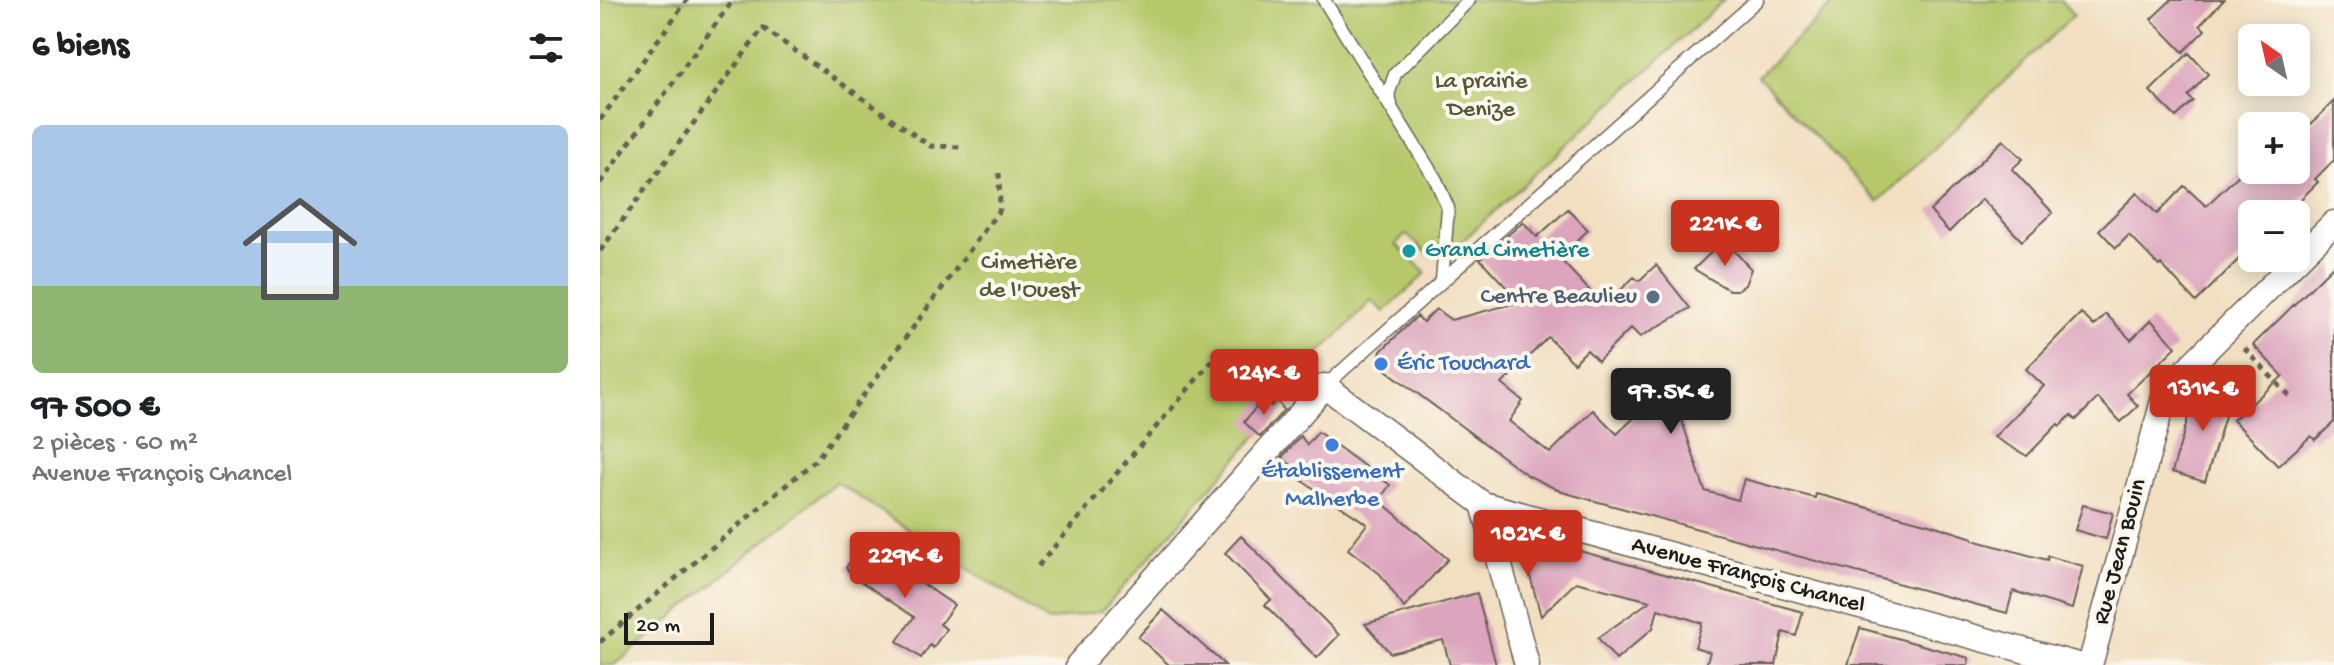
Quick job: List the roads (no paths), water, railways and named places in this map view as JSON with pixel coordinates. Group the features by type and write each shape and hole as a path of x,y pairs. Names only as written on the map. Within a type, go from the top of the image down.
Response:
{"street":[{"name":"Rue Jean Bouin","path":"2090,665 2166,390 2334,223"},
{"name":"Avenue François Chancel","path":"1325,386 1483,504 2078,665"},
{"path":"1078,665 1325,386"},
{"path":"1483,504 1527,665"}],"lane":[{"path":"1324,0 1436,180 1448,208 1442,280"},
{"path":"1393,111 1388,95 1395,74 1469,0"},
{"path":"1325,386 1757,0"}],"place":[{"name":"Grand Cimetière","path":"1409,251"},
{"name":"Centre Beaulieu","path":"1653,297"},
{"name":"Éric Touchard","path":"1381,364"},
{"name":"Établissement Malherbe","path":"1332,445"}],"park label":[{"name":"La prairie Denize","path":"1481,96"},
{"name":"Cimetière de l'Ouest","path":"1029,277"}]}
